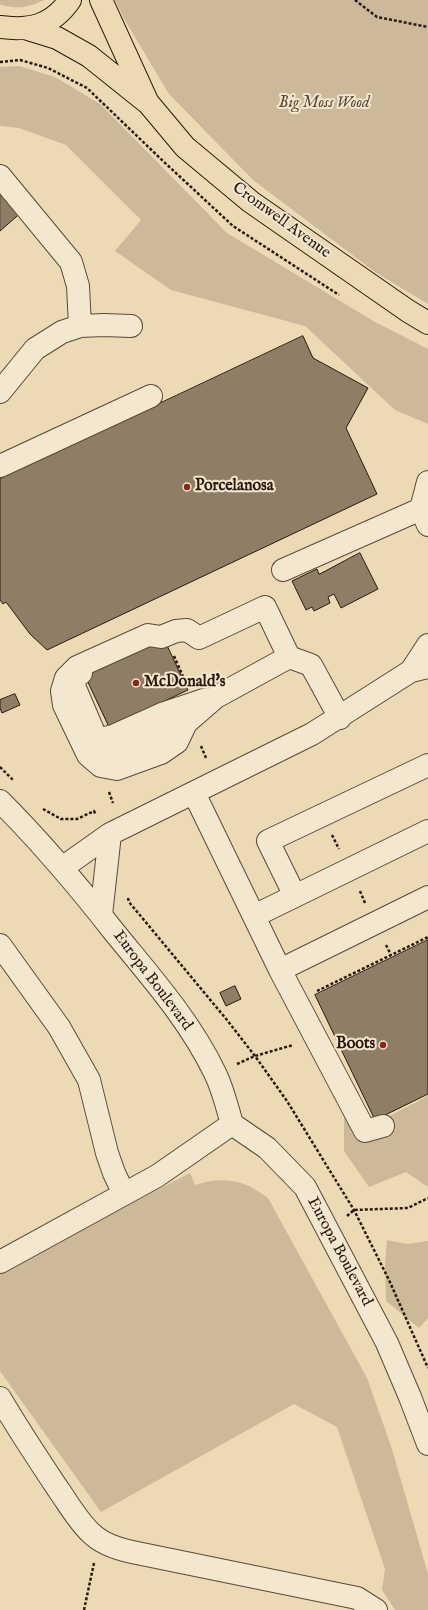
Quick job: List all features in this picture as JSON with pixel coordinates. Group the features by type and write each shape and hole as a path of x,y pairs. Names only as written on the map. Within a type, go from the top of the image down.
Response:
{"main road":[{"path":"11,30 46,22 63,10 70,0"},
{"name":"Cromwell Avenue","path":"101,0 149,104"},
{"name":"Cromwell Avenue","path":"11,30 57,38 89,56 149,104 185,147 251,202 408,311 428,323"}],"street":[{"path":"0,176 71,262 78,286 80,326"},
{"path":"0,392 35,349 62,332 80,326 131,326"},
{"path":"0,466 151,396"},
{"path":"283,570 425,517 428,482"},
{"path":"216,697 195,702 180,709 166,729 154,739 123,752 109,750 97,740 72,681 81,673 176,631 187,630 199,638 265,607 289,657 311,665 340,718"},
{"path":"161,637 148,635 77,667 66,678 62,691 64,705 88,755 101,766 117,769 162,752 177,742 186,723 216,697 289,657"},
{"path":"62,868 110,834 312,734 340,718 419,669 428,645"},
{"path":"295,896 268,841 428,765"},
{"path":"194,793 280,970 365,1132 383,1126"},
{"name":"Europa Boulevard","path":"0,801 16,816 62,868 183,1016 215,1073 232,1124 267,1148 305,1187 387,1343 428,1444"},
{"path":"254,916 428,831"},
{"path":"101,915 110,834"},
{"path":"280,970 428,897"},
{"path":"0,945 59,1027 89,1080 107,1153 114,1174 124,1194"},
{"path":"0,1262 157,1176 232,1124"},
{"path":"0,1398 28,1444 68,1503 91,1534 105,1543 118,1549 357,1598 376,1610"}],"path":[{"path":"355,0 377,17 428,27"},
{"path":"0,767 17,784"},
{"path":"40,806 61,819 77,819 94,811"},
{"path":"127,896 129,902 255,1056 287,1101 354,1210 389,1280 428,1368"},
{"path":"297,1001 428,938"},
{"path":"255,1056 302,1043 315,1036"},
{"path":"354,1210 408,1208 428,1198"},
{"path":"84,1610 95,1558 105,1543"}],"green space":[{"path":"0,0 44,0 33,5 13,7 1,5"},
{"name":"Big Moss Wood","path":"115,0 428,0 428,304 375,272 253,180 169,94 123,17"},
{"path":"19,66 55,77 100,104 227,233 375,322 428,349 428,424 395,410 305,326 171,290 115,251 141,220 66,145 19,128 0,126 0,67"},
{"path":"428,1096 428,1187 406,1172 369,1187 344,1151 344,1101 372,1125"},
{"path":"190,1173 195,1185 222,1180 242,1183 268,1198 367,1378 392,1449 428,1574 428,1610 395,1610 382,1590 385,1569 337,1427 294,1404 101,1512 0,1371 0,1272"},
{"path":"387,1240 407,1244 428,1241 428,1318 419,1328 386,1301 385,1265"}],"building":[{"path":"0,182 24,210 0,231"},
{"name":"Porcelanosa","path":"303,336 313,358 368,388 346,428 377,494 47,650 30,634 6,602 3,604 0,600 0,479"},
{"path":"360,553 378,589 341,608 334,594 328,597 330,603 314,611 312,607 306,610 292,581 317,569 319,574"},
{"name":"McDonald's","path":"164,639 188,690 109,727 85,676"},
{"path":"15,694 20,705 2,713 0,708 0,700"},
{"name":"Boots","path":"428,940 428,1094 375,1120 315,995"},
{"path":"235,986 241,999 226,1006 220,993"}],"place":[{"name":"Porcelanosa","path":"187,487"},
{"name":"McDonald's","path":"136,683"},
{"name":"Boots","path":"383,1045"}]}
